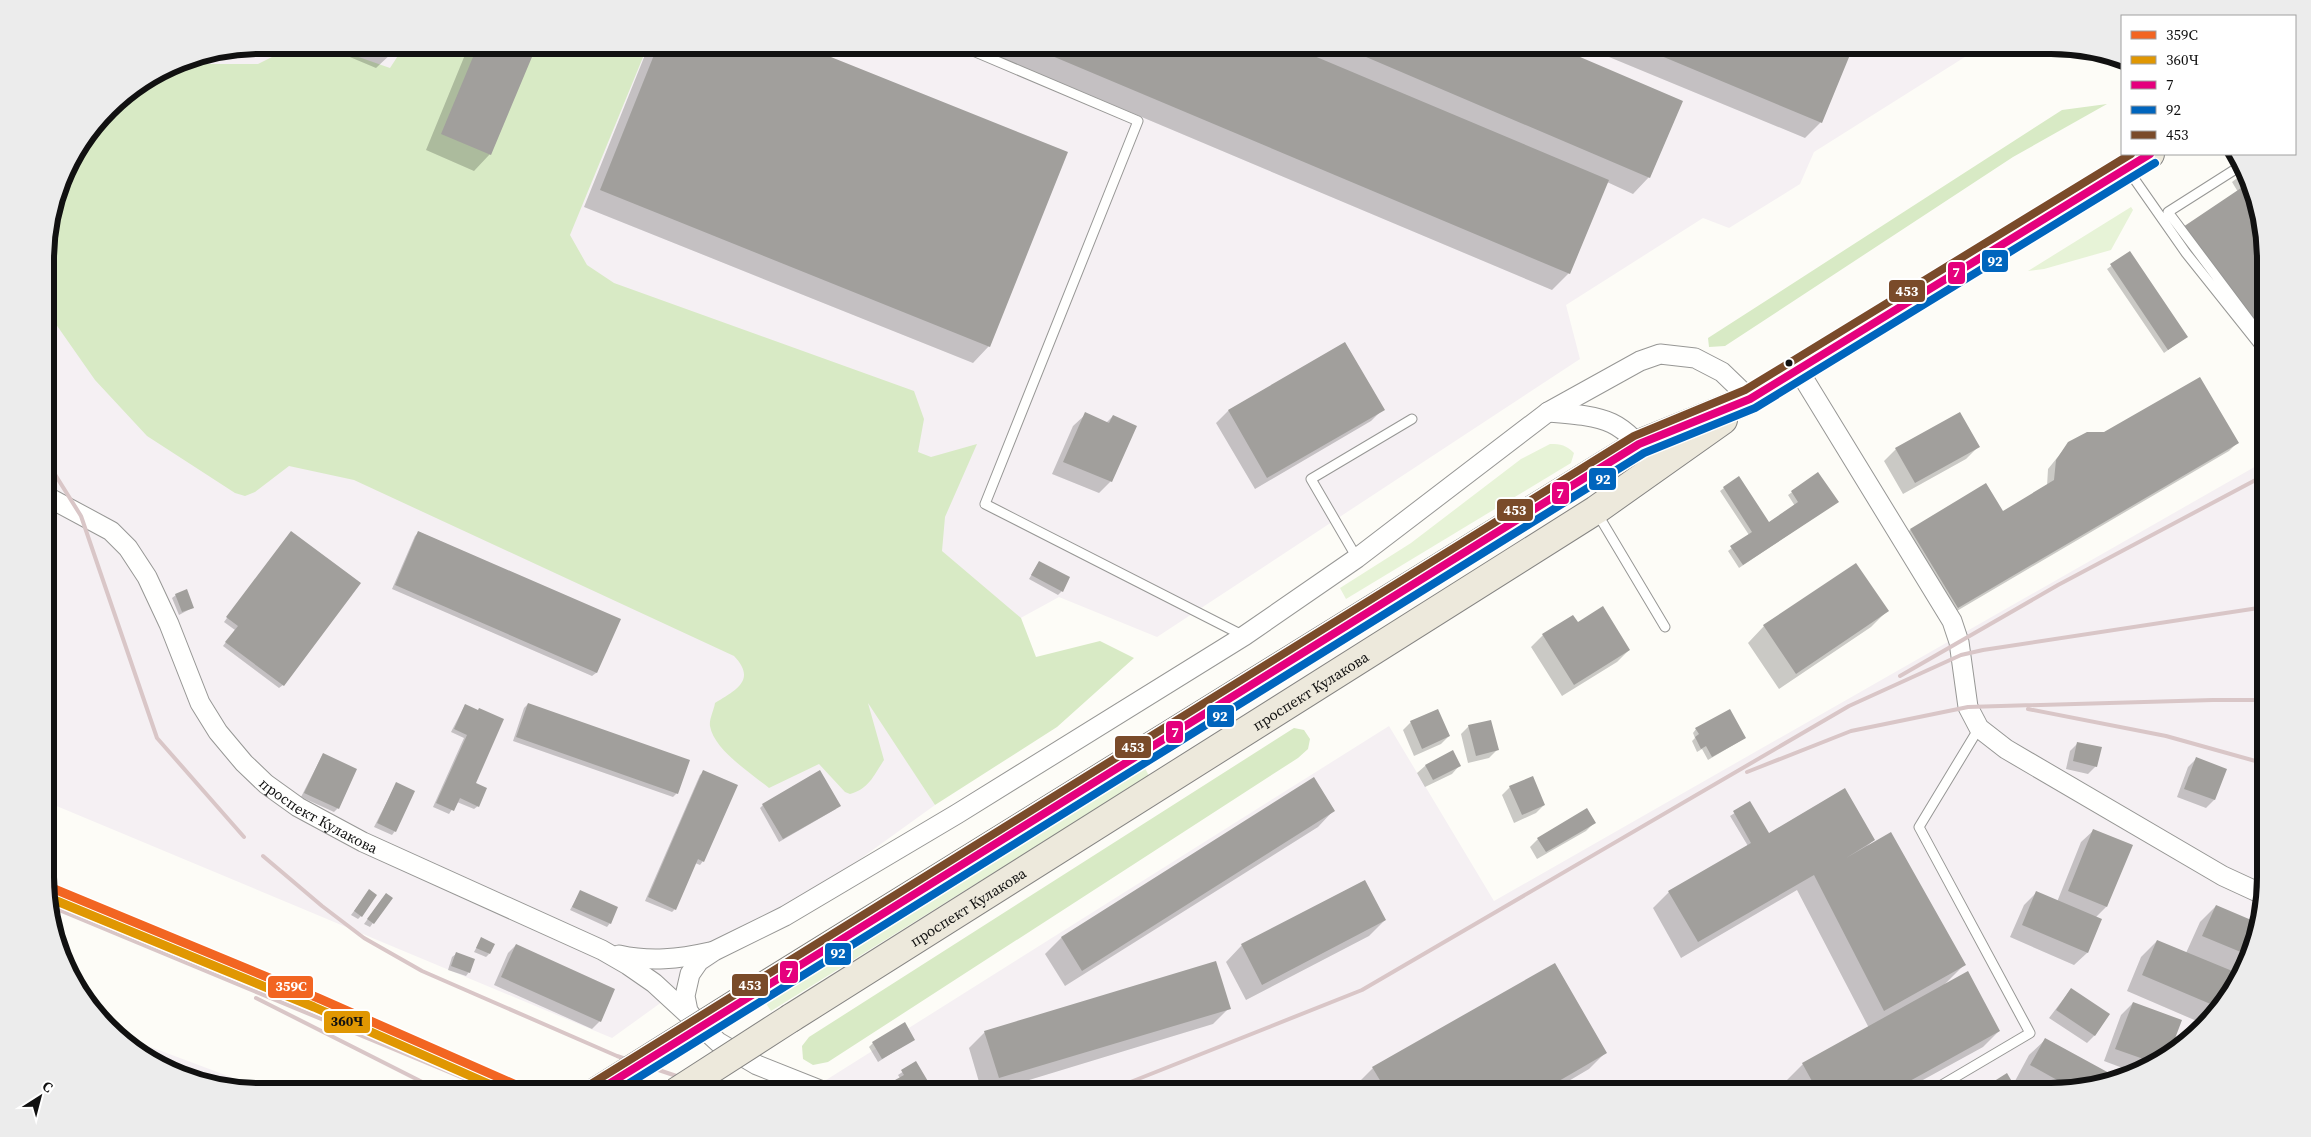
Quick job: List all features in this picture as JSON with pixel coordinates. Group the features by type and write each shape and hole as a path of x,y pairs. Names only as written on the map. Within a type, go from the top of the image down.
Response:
{"main road":[{"name":"проспект Кулакова","path":"690,1083 1596,510 1656,469 1748,401 1799,371 1954,272 2148,155"},
{"name":"проспект Кулакова","path":"610,1083 766,984 1639,444 1748,401"}],"street":[{"path":"699,1026 688,1011 685,996 690,974 699,961 714,951 785,916 941,824 1244,636 1357,558 1548,412 1640,361 1660,354 1696,358 1722,372 1748,401"},
{"path":"1799,371 1952,622 1959,642 1968,707 1979,728 2014,754 2223,876 2257,892"},
{"path":"1548,412 1583,414 1607,420 1624,428 1639,444 1656,469"},
{"name":"проспект Кулакова","path":"54,500 111,531 128,548 147,577 162,609 200,703 218,732 244,763 266,784 298,807 363,842 602,950 628,965 654,984 718,1042 757,1064 804,1083"},
{"path":"602,950 631,958 659,960 678,959 714,951"}],"lane":[{"path":"980,54 1138,121 985,504 1244,636"},
{"path":"2126,168 2186,253 2257,343"},
{"path":"2236,169 2168,212 2257,331"},
{"path":"1357,558 1312,479 1412,419"},
{"path":"1596,510 1665,627"},
{"path":"1945,1083 2030,1033 1919,828 1979,728"}],"shaded area":[{"path":"246,54 1970,54 1814,152 1800,184 1729,228 1703,218 1566,305 1580,359 1157,637 1059,597 868,701 935,805 612,1038 54,805 54,246 61,206 69,181 81,157 96,134 114,114 145,88 181,69 219,58"},
{"path":"2257,466 2257,891 2253,918 2242,956 2230,980 2215,1003 2177,1041 2154,1056 2130,1068 2092,1079 2065,1083 821,1083 1389,726 1494,901"},
{"path":"134,1041 246,1083 219,1079 181,1068 157,1056"}],"green space":[{"path":"278,54 350,54 390,68 399,54 644,54 570,235 587,265 614,283 914,391 924,419 918,452 931,457 977,444 945,517 942,551 1021,618 1036,657 1100,641 1134,658 1057,727 935,805 868,703 884,760 874,776 862,789 850,794 845,792 819,764 769,788 726,752 713,735 710,726 715,703 736,689 744,678 741,664 734,656 354,480 289,466 255,492 245,496 235,493 147,436 95,380 54,321 54,246 61,206 69,181 88,145 114,114 145,88 181,69 196,64 258,64"},
{"path":"2107,104 2013,157 1725,346 1709,347 1708,338 2062,110"},
{"path":"2131,207 2133,210 2111,250 2044,269 2028,271"},
{"path":"1550,444 1557,444 1571,450 1574,453 1571,463 1346,599 1340,588 1411,543 1521,459"},
{"path":"1294,728 1304,730 1310,739 1308,749 1298,758 828,1062 813,1065 803,1059 802,1046 809,1037"},
{"path":"1144,766 1149,776 771,1011 765,1002"}],"building":[{"path":"474,54 533,54 491,155 441,134"},
{"path":"654,54 823,54 1068,152 990,347 600,190"},
{"path":"1047,54 1309,54 1609,180 1570,274"},
{"path":"1359,54 1573,54 1683,101 1650,178"},
{"path":"1657,54 1850,54 1822,123"},
{"path":"2244,186 2253,219 2257,246 2257,323 2183,227"},
{"path":"2130,251 2188,337 2168,350 2110,264"},
{"path":"1345,342 1385,410 1267,478 1228,410"},
{"path":"2200,377 2239,443 1958,608 1910,529 1986,483 2003,511 2054,480 2056,460 2068,442 2087,432 2104,432"},
{"path":"1085,412 1109,423 1113,415 1137,426 1112,482 1063,462"},
{"path":"1960,412 1980,447 1915,483 1895,448"},
{"path":"1818,472 1839,502 1743,565 1730,546 1752,532 1723,487 1739,476 1769,522 1798,502 1791,491"},
{"path":"291,531 361,583 284,686 225,642 238,626 226,617"},
{"path":"418,531 621,619 597,673 395,585"},
{"path":"1039,561 1070,577 1063,592 1031,575"},
{"path":"1856,563 1889,611 1796,674 1763,625"},
{"path":"187,589 194,608 182,612 175,594"},
{"path":"1603,606 1630,650 1574,685 1542,634 1573,615 1578,622"},
{"path":"528,703 690,760 678,794 516,737"},
{"path":"465,704 504,719 476,783 487,788 479,807 460,798 454,811 436,803 467,735 454,729"},
{"path":"1438,709 1450,736 1422,749 1410,721"},
{"path":"1730,709 1746,738 1712,757 1706,746 1701,749 1695,737 1699,734 1695,728"},
{"path":"1491,720 1499,750 1476,756 1468,725"},
{"path":"2077,742 2102,747 2097,767 2073,761"},
{"path":"1453,750 1461,766 1433,780 1425,765"},
{"path":"323,753 357,769 339,809 304,793"},
{"path":"2196,757 2227,769 2215,800 2184,789"},
{"path":"703,770 738,785 704,862 698,859 676,910 648,897"},
{"path":"820,770 841,806 783,839 762,804"},
{"path":"1533,776 1545,805 1522,815 1509,786"},
{"path":"1314,777 1335,811 1082,971 1061,937"},
{"path":"396,782 415,791 396,832 377,823"},
{"path":"1845,788 1875,840 1846,858 1891,832 1966,965 1884,1011 1814,875 1698,942 1668,891 1751,843 1733,811 1750,801 1769,833"},
{"path":"1587,808 1596,823 1546,852 1537,838"},
{"path":"2093,829 2133,845 2107,907 2068,891"},
{"path":"1365,880 1386,920 1262,985 1241,944"},
{"path":"369,889 377,895 362,917 354,911"},
{"path":"580,890 618,907 611,924 572,907"},
{"path":"2036,891 2102,919 2088,953 2022,925"},
{"path":"386,893 393,898 374,924 367,919"},
{"path":"2216,905 2252,920 2243,953 2202,936"},
{"path":"481,937 495,944 490,954 476,948"},
{"path":"2157,940 2234,972 2213,1005 2142,975"},
{"path":"516,944 615,989 601,1022 501,977"},
{"path":"456,952 475,959 470,973 451,966"},
{"path":"1216,961 1231,1009 999,1078 984,1031"},
{"path":"1555,963 1607,1053 1555,1083 1382,1083 1372,1067"},
{"path":"1968,971 2000,1031 1906,1083 1813,1083 1802,1063"},
{"path":"2071,988 2110,1014 2095,1036 2056,1010"},
{"path":"2133,1002 2182,1020 2173,1044 2146,1060 2115,1049"},
{"path":"905,1022 915,1040 882,1059 872,1042"},
{"path":"2045,1038 2111,1074 2062,1083 2030,1065"},
{"path":"916,1061 929,1083 897,1083 895,1080 904,1075 901,1070"},
{"path":"2007,1073 2013,1083 1991,1083"}],"railway":[{"path":"54,473 81,516 157,738 244,837"},
{"path":"1900,676 2058,585 2257,479"},
{"path":"1128,1083 1362,990 1849,706 1961,655 1983,650 2257,608"},
{"path":"1747,772 1851,731 1968,707 2257,700"},
{"path":"2028,709 2166,736 2257,761"},
{"path":"263,856 322,906 364,938 422,971 617,1056 697,1083"},
{"path":"57,909 475,1083"},
{"path":"256,998 424,1083"}],"transit line":[{"name":"453","path":"593,1083 1634,436 1745,390 2129,155"},
{"name":"7","path":"610,1083 1639,444 1750,399 2148,155"},
{"name":"92","path":"629,1083 1644,453 1755,408 2155,163"},
{"name":"359С","path":"54,889 318,998 512,1083"},
{"name":"360Ч","path":"55,900 314,1007 487,1083"}]}
